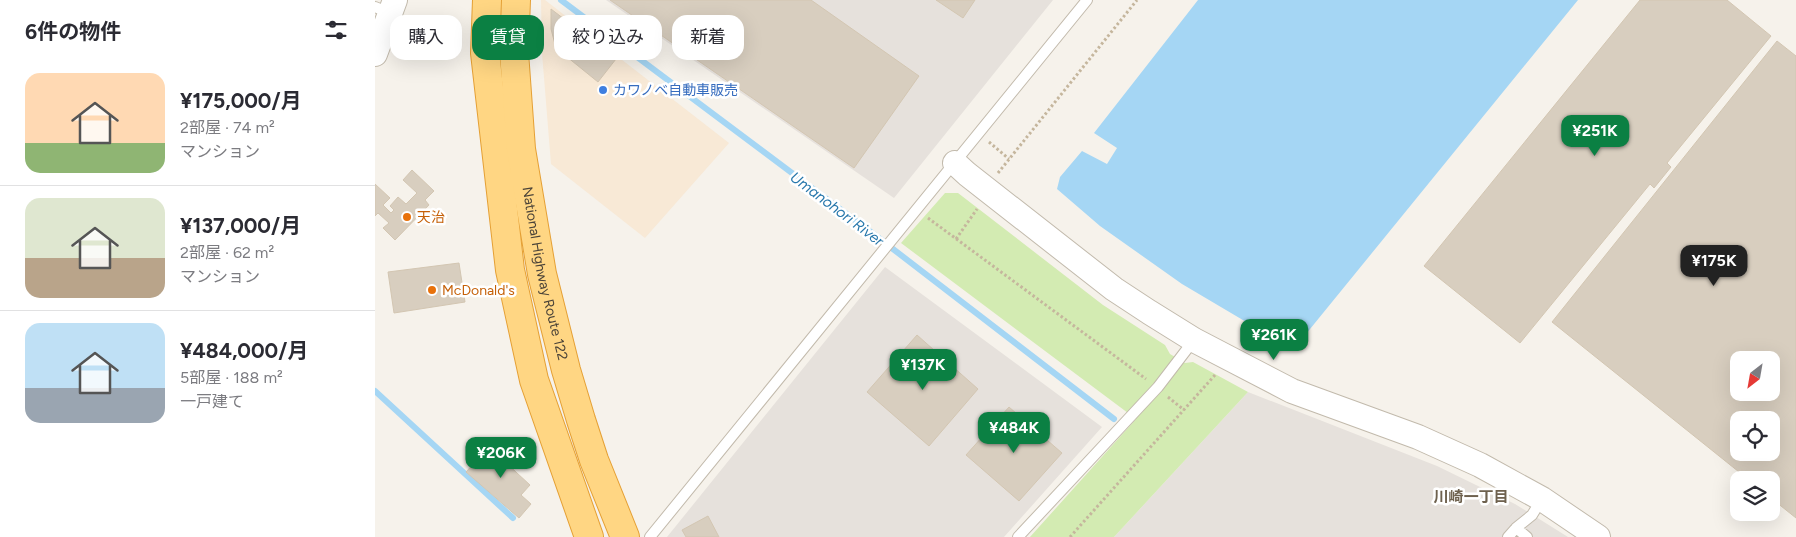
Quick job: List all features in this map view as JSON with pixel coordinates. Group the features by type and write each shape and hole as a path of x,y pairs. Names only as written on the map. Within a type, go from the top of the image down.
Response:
{"highway":[{"name":"National Highway Route 122","path":"487,0 485,53 510,270 534,380 589,537"},
{"name":"National Highway Route 122","path":"516,0 514,52 521,149 541,274 565,370 594,460 625,537"}],"street":[{"path":"375,54 387,6"},
{"path":"955,163 1114,288 1194,340 1292,392 1418,437 1480,465 1542,500 1598,537"}],"lane":[{"path":"651,537 1087,0"},
{"path":"1018,537 1158,387 1194,340"},
{"path":"1508,537 1532,515 1542,500"},
{"path":"1516,528 1527,537"}],"path":[{"path":"995,177 1137,0"},
{"path":"987,140 1009,159"},
{"path":"956,239 982,203"},
{"path":"917,210 1158,387 1184,410"},
{"path":"1070,537 1219,371"}],"shaded area":[{"name":"カワノベ自動車販売","path":"541,0 545,0 564,15 554,15 554,60 622,60 729,143 645,238 551,164 543,60 544,15 541,15"},
{"path":"606,0 1053,0 894,198 693,60 744,60 744,15 672,15 672,45 662,38 662,15 628,15"},
{"path":"885,267 1102,427 1004,537 667,537"},
{"path":"1248,392 1437,466 1515,504 1568,537 1114,537"}],"green space":[{"path":"945,193 958,193 1103,305 1165,345 1170,354 1185,363 1193,362 1248,392 1114,537 1030,537 1136,419 901,243"}],"water":[{"path":"1198,0 1578,0 1297,345 1285,345 1182,284 1100,226 1057,189 1060,177 1082,151 1107,164 1117,148 1094,133"}],"building":[{"path":"610,0 811,0 919,76 854,168 697,60 744,60 744,15 672,15 672,43 662,36 662,15 632,15"},
{"path":"936,0 975,0 963,18"},
{"path":"1640,0 1727,0 1771,36 1667,163 1671,167 1654,188 1650,184 1520,343 1424,266"},
{"path":"551,9 559,15 554,15 554,40 551,29"},
{"path":"1777,41 1796,56 1796,518 1780,505 1780,471 1738,471 1552,322"},
{"path":"571,60 615,60 598,82"},
{"path":"412,170 434,191 425,200 429,205 395,240 383,228 389,223 378,213 375,216 375,184 390,198 383,205 391,213 394,210 390,206 398,197 406,204 417,193 403,180"},
{"path":"459,263 465,302 394,313 388,272"},
{"path":"917,335 978,389 929,446 867,392"},
{"path":"1009,407 1062,453 1019,501 966,455"},
{"path":"494,441 508,454 503,460 530,485 521,495 531,504 519,518 466,472"},
{"path":"708,516 719,537 686,537 682,530"}],"waterway":[{"name":"Umanohori River","path":"561,0 880,239 1114,419"},
{"path":"375,391 513,518"}],"place":[{"name":"カワノベ自動車販売","path":"603,90"},
{"name":"天治","path":"407,217"},
{"name":"McDonald's","path":"432,290"}],"district":[{"name":"川崎一丁目","path":"1471,497"}]}
